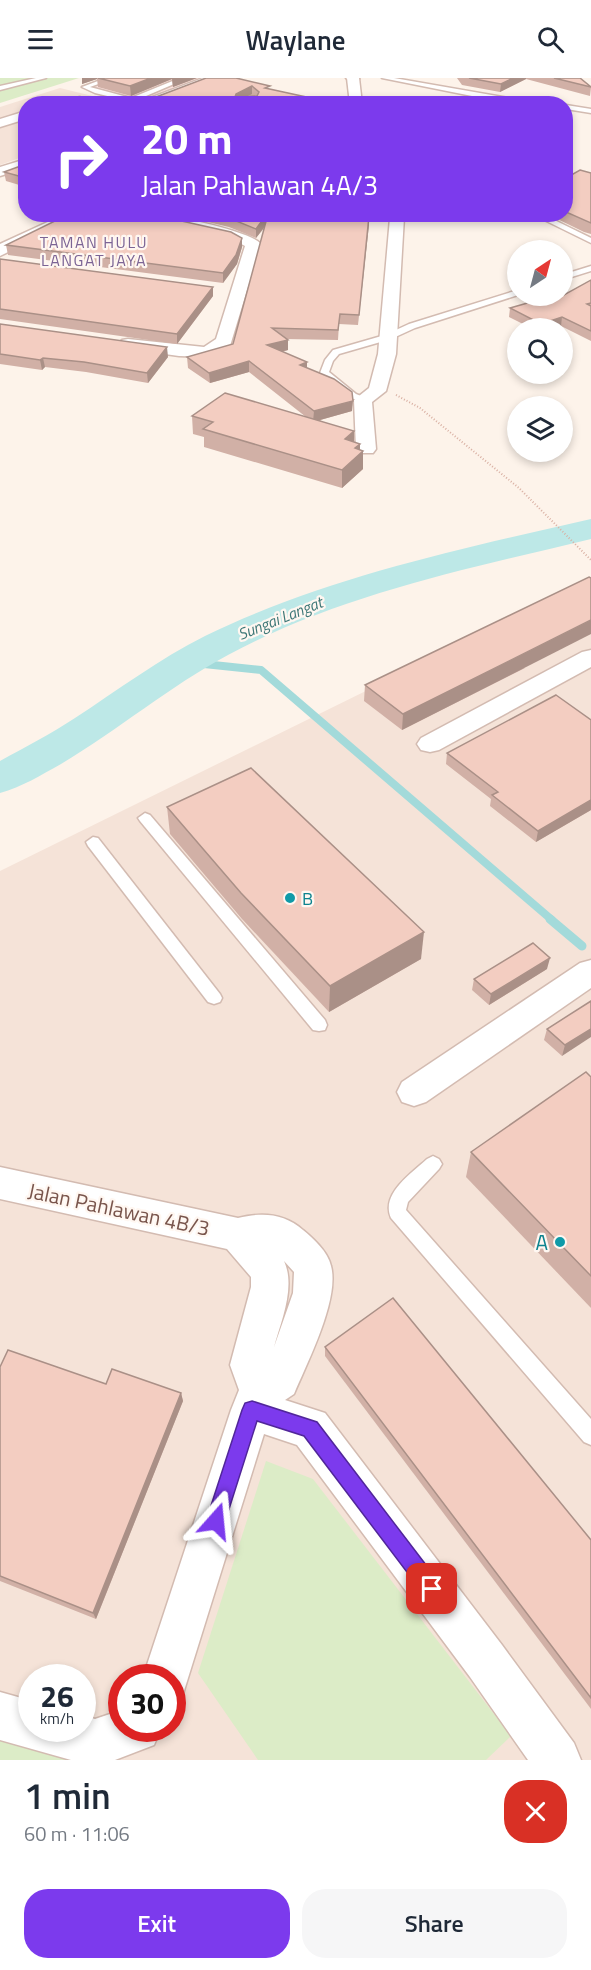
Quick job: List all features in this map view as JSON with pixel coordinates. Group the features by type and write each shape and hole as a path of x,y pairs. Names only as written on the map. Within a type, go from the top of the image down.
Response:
{"street":[{"path":"161,96 214,78"},
{"path":"352,78 355,96"},
{"path":"0,123 18,117"},
{"path":"0,160 18,154"},
{"path":"0,172 18,166"},
{"path":"4,258 5,247 60,222"},
{"path":"112,342 179,351 207,352 224,342 233,291 253,244 237,236 172,222"},
{"path":"366,449 363,400 374,395 380,386 386,363 397,222"},
{"path":"430,744 587,667"},
{"path":"414,1092 591,972"},
{"name":"Jalan Pahlawan 4B/3","path":"0,1183 238,1235 270,1271 270,1287 250,1365 256,1401"},
{"path":"170,1664 256,1401 310,1428 486,1661 550,1757"},
{"path":"0,1716 18,1721"},
{"path":"92,1742 108,1738"}],"lane":[{"path":"0,88 43,78"},
{"path":"111,78 85,87 114,96"},
{"path":"143,96 185,78"},
{"path":"385,78 478,96"},
{"path":"156,86 165,88"},
{"path":"573,108 591,111"},
{"path":"552,222 591,241"},
{"path":"573,274 591,268"},
{"path":"363,400 353,396 324,373 329,360 336,352 388,338 412,326 507,296"},
{"path":"145,818 320,1025"},
{"path":"93,842 214,998"},
{"path":"433,1164 399,1198 397,1212 591,1435"}],"path":[{"path":"380,386 420,408 519,488 591,560"}],"shaded area":[{"path":"106,78 199,78 152,96 107,96 92,93 80,87"},
{"path":"60,88 93,96 35,96"},
{"path":"18,101 18,159 0,165 0,107"},
{"path":"591,580 591,1760 0,1760 0,871"}],"green space":[{"path":"0,78 79,78 18,96 0,103"},
{"path":"266,1461 313,1479 511,1736 486,1760 258,1760 198,1673"},
{"path":"0,1741 75,1760 0,1760"}],"building":[{"path":"98,78 151,78 130,86"},
{"path":"206,78 236,78 270,86 265,88 302,96 257,96 259,92 252,86 235,96 159,96"},
{"path":"469,78 513,78 501,84"},
{"path":"554,78 580,78 591,87"},
{"path":"18,167 18,176 4,172"},
{"path":"580,170 591,173 591,223 573,215 573,174"},
{"path":"53,222 186,222 231,232 242,238 236,255 223,273 6,245"},
{"path":"239,222 261,222 256,229"},
{"path":"266,222 368,222 359,315 340,314 338,330 272,328 288,340 267,345 307,362 300,365 334,379 352,392 353,401 314,411 249,361 209,373 187,357 233,344"},
{"path":"0,259 213,287 177,334 0,309"},
{"path":"591,280 591,303 587,304 591,306 591,331 573,322 573,318 529,318 510,308 573,306 573,290"},
{"path":"0,324 167,347 147,373 84,362 43,358 40,360 0,354"},
{"path":"225,393 354,431 345,439 360,444 355,448 363,451 342,470 203,429 213,422 192,416"},
{"path":"591,578 591,620 403,714 365,685"},
{"path":"556,695 591,720 591,800 538,831 492,795 498,792 447,753"},
{"name":"B","path":"251,768 424,932 330,986 241,893 167,807"},
{"path":"533,943 550,958 491,994 474,979"},
{"path":"591,1001 591,1029 565,1045 547,1029"},
{"name":"A","path":"586,1072 591,1077 591,1276 471,1152"},
{"path":"393,1298 591,1540 591,1698 325,1347"},
{"path":"8,1350 106,1384 112,1369 181,1393 93,1613 0,1576 0,1367"}],"waterway":[{"name":"Sungai Langat","path":"0,779 79,734 161,678 216,645 278,617 410,573 591,529"},
{"path":"185,662 261,670 552,920"},
{"path":"550,919 582,946"}],"place":[{"name":"B","path":"290,898"},
{"name":"A","path":"560,1242"}],"district":[{"name":"TAMAN HULU LANGAT JAYA","path":"94,251"}],"route":[{"path":"216,1521 252,1410 291,1422 310,1428 432,1589"}]}
